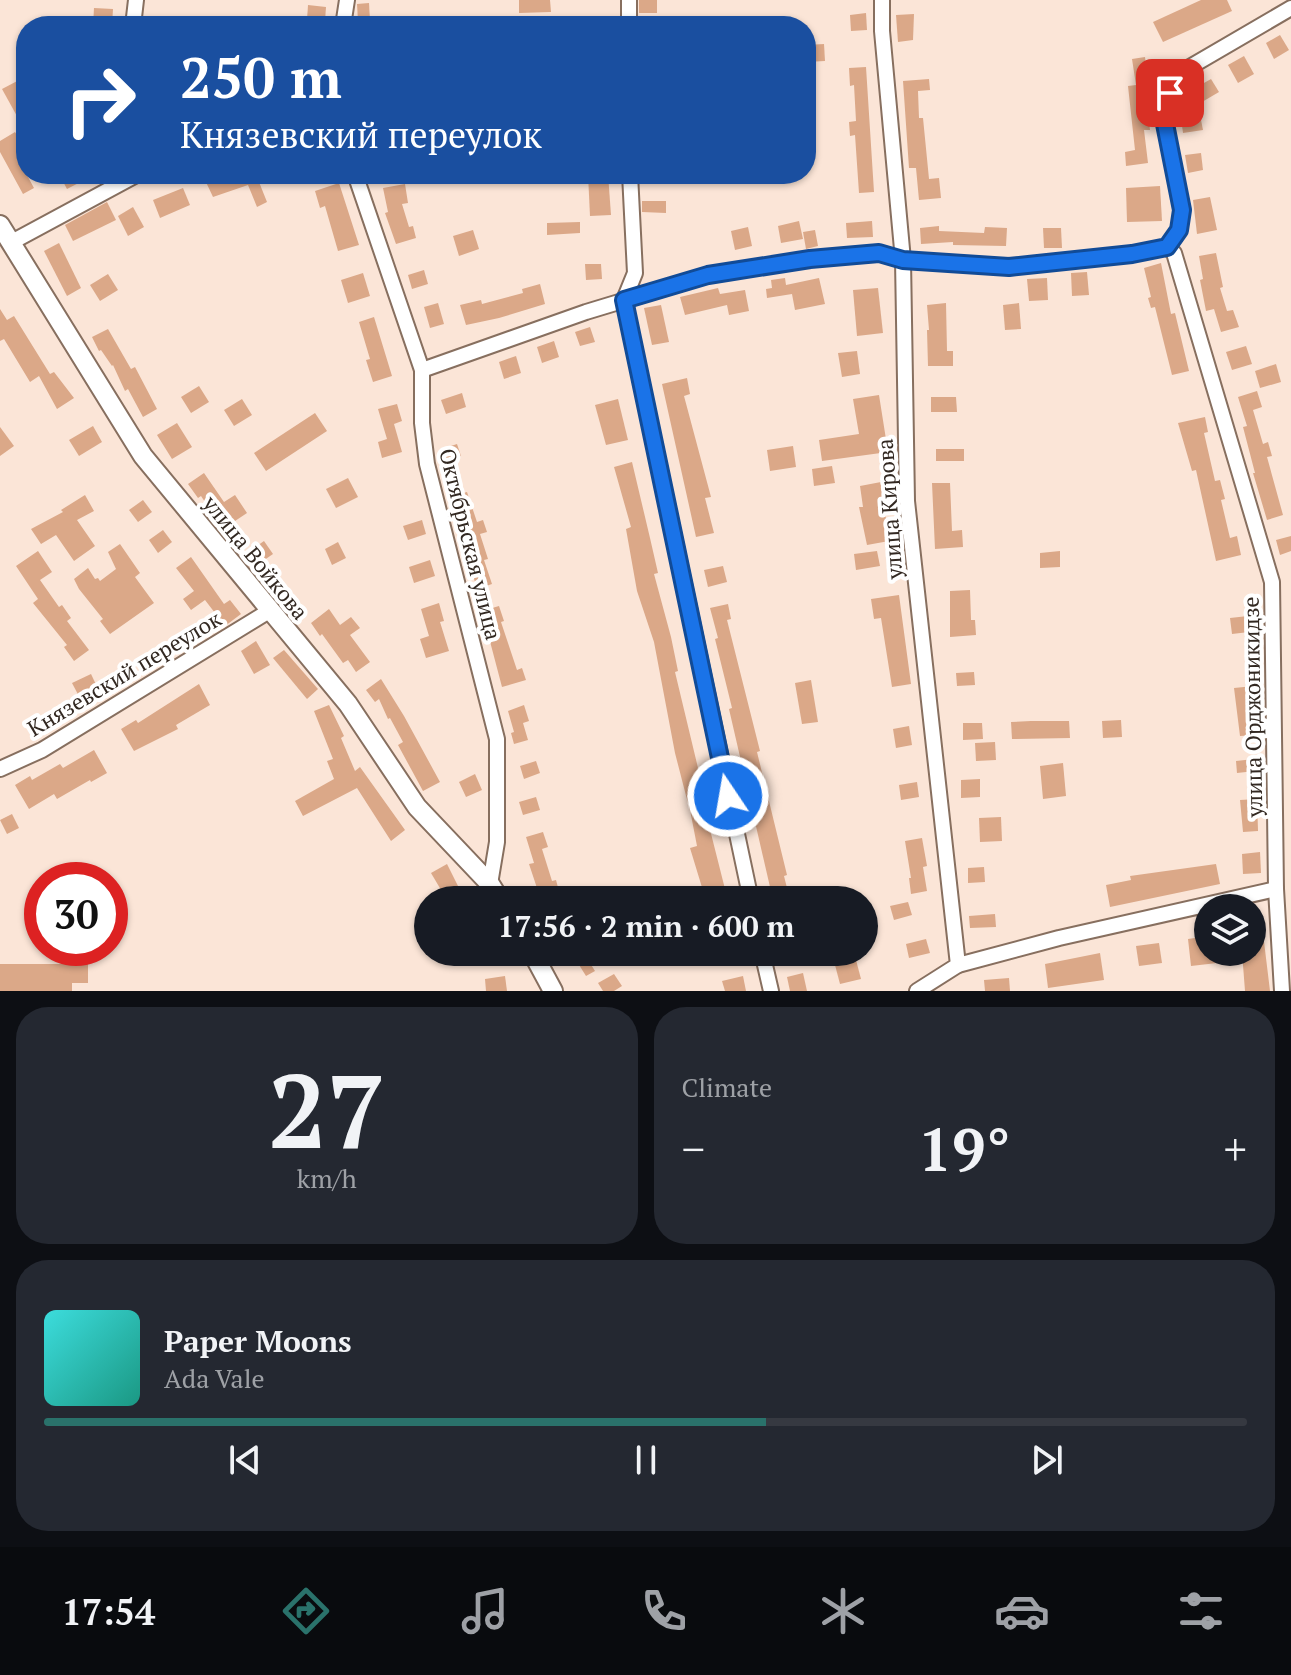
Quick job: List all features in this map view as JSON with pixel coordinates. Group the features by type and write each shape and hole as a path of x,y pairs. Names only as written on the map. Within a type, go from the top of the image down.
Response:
{"street":[{"name":"улица Кирова","path":"882,0 882,31 903,260 907,501 958,965"},
{"path":"422,370 624,300 708,275 810,259 879,253 903,260 1009,267 1132,254 1167,247 1179,230 1182,210 1164,119 1170,93 1183,71 1291,8"},
{"path":"10,243 108,184"},
{"name":"Октябрьская улица","path":"358,184 422,370 422,423 427,464 497,739 495,886"},
{"path":"631,184 635,273 624,300 748,886"},
{"name":"улица Войкова","path":"0,225 143,456 348,704 417,807 489,886"},
{"name":"улица Орджоникидзе","path":"1167,247 1174,253 1272,582 1276,889 1282,991"},
{"name":"Князевский переулок","path":"0,769 42,750 269,611"},
{"path":"917,991 958,965 1059,938 1276,889"},
{"path":"540,966 553,991"},
{"path":"765,966 771,991"}],"building":[{"path":"519,0 550,0 551,12 519,13"},
{"path":"639,0 657,0 657,13 639,13"},
{"path":"1201,0 1227,0 1232,11 1163,42 1153,22"},
{"path":"369,3 370,16 358,16 357,4"},
{"path":"308,5 326,7 325,16 307,16"},
{"path":"94,8 113,9 113,16 94,16"},
{"path":"866,13 867,30 851,31 850,15"},
{"path":"914,14 913,40 898,42 896,15"},
{"path":"1280,35 1289,50 1274,59 1266,43"},
{"path":"816,44 824,44 825,61 816,61"},
{"path":"1244,56 1254,74 1238,83 1228,65"},
{"path":"1145,57 1150,99 1146,99 1150,130 1144,130 1148,163 1126,166 1125,152 1135,150 1128,86 1136,85 1132,59"},
{"path":"866,67 874,192 859,193 855,135 850,136 849,122 856,121 854,85 850,86 849,68"},
{"path":"929,79 930,90 918,91 919,118 923,118 929,179 939,178 941,198 919,200 916,168 909,168 903,81"},
{"path":"1211,79 1219,92 1202,102 1195,88"},
{"path":"16,82 16,114 2,89"},
{"path":"1200,115 1203,130 1183,133 1181,118"},
{"path":"16,134 16,181 0,152 0,141"},
{"path":"1201,153 1203,170 1188,173 1185,155"},
{"path":"18,184 32,184 34,188 23,194"},
{"path":"207,184 260,184 267,202 257,207 248,185 213,197"},
{"path":"339,184 359,245 338,251 325,206 320,208 315,191"},
{"path":"405,184 408,203 402,204 416,238 396,244 385,213 388,212 383,188"},
{"path":"588,184 609,184 611,215 590,216"},
{"path":"1160,186 1162,221 1127,222 1126,188"},
{"path":"183,188 190,205 160,218 153,200"},
{"path":"1210,197 1217,230 1197,234 1193,200"},
{"path":"642,201 666,201 666,213 642,212"},
{"path":"107,202 116,220 73,241 65,225"},
{"path":"133,207 144,227 128,236 118,216"},
{"path":"799,221 803,239 781,243 778,226"},
{"path":"872,221 873,237 847,238 846,223"},
{"path":"580,222 580,233 547,235 547,223"},
{"path":"939,226 939,231 984,233 985,227 1007,228 1006,246 953,245 953,242 921,244 920,228"},
{"path":"748,227 752,246 735,250 731,231"},
{"path":"1043,228 1061,228 1062,248 1044,248"},
{"path":"473,230 479,249 459,256 453,236"},
{"path":"815,230 818,246 806,249 803,232"},
{"path":"59,243 81,288 67,296 44,251"},
{"path":"1216,253 1223,287 1220,288 1227,311 1233,310 1239,327 1221,332 1214,309 1206,311 1200,280 1203,279 1199,256"},
{"path":"1161,263 1171,314 1175,313 1189,371 1172,375 1155,307 1151,308 1148,298 1151,297 1144,268"},
{"path":"585,264 601,264 602,279 586,280"},
{"path":"424,270 428,284 412,289 408,275"},
{"path":"1087,272 1089,295 1072,296 1071,273"},
{"path":"363,273 370,296 348,303 341,280"},
{"path":"108,274 118,290 100,301 90,285"},
{"path":"785,278 786,285 819,278 825,304 795,310 792,294 767,298 766,289 772,288 771,280"},
{"path":"1047,278 1048,300 1029,301 1027,279"},
{"path":"540,284 545,304 466,325 460,305 481,300 482,304 523,293 522,289"},
{"path":"718,288 720,294 745,290 749,311 729,315 727,305 685,315 680,297"},
{"path":"878,288 883,333 857,336 853,290"},
{"path":"438,303 444,324 430,328 424,307"},
{"path":"946,303 947,351 953,351 953,366 928,366 927,305"},
{"path":"1019,303 1021,329 1005,330 1003,305"},
{"path":"661,305 669,342 652,345 644,308"},
{"path":"0,309 7,320 14,316 50,374 54,372 74,398 57,409 39,376 30,382 4,339 0,341"},
{"path":"374,317 392,376 373,382 359,322"},
{"path":"590,327 595,342 580,346 575,332"},
{"path":"108,329 131,369 135,367 157,409 143,417 128,389 125,391 113,365 99,351 92,337"},
{"path":"554,341 559,357 542,363 537,347"},
{"path":"1246,346 1252,364 1232,370 1226,352"},
{"path":"857,351 860,374 842,377 838,353"},
{"path":"516,356 521,373 504,379 499,362"},
{"path":"1276,364 1281,382 1260,388 1255,371"},
{"path":"687,378 690,394 684,396 711,497 705,498 714,533 696,537 662,384"},
{"path":"199,386 209,402 191,413 181,397"},
{"path":"1257,391 1262,407 1253,410 1263,444 1268,442 1272,456 1267,457 1283,515 1267,520 1253,473 1243,427 1247,426 1238,397"},
{"path":"462,393 466,407 446,414 441,400"},
{"path":"879,395 888,452 822,461 819,440 859,434 853,399"},
{"path":"931,397 956,397 957,412 931,412"},
{"path":"242,399 252,415 234,426 224,410"},
{"path":"618,399 628,440 606,445 595,405"},
{"path":"397,404 402,421 394,424 402,452 382,458 378,442 387,439 378,409"},
{"path":"315,413 327,431 266,471 254,453"},
{"path":"1205,417 1208,432 1204,433 1215,481 1220,480 1225,499 1221,500 1230,538 1237,536 1241,555 1216,561 1196,470 1192,471 1178,423"},
{"path":"177,423 192,447 172,459 157,435"},
{"path":"93,426 102,442 79,456 69,440"},
{"path":"0,427 14,446 0,456"},
{"path":"457,444 461,456 443,462 439,450"},
{"path":"793,446 796,467 770,471 767,450"},
{"path":"936,449 964,449 964,461 936,461"},
{"path":"632,462 658,573 654,574 671,637 678,671 675,672 704,793 701,794 724,886 702,886 690,848 697,846 691,815 675,753 654,642 637,591 626,529 631,527 614,467"},
{"path":"832,466 835,483 814,486 812,469"},
{"path":"204,473 224,502 235,495 247,513 223,529 201,496 198,498 188,484"},
{"path":"348,478 358,497 336,508 326,489"},
{"path":"881,482 889,541 867,545 859,507 863,507 860,486"},
{"path":"932,483 950,483 952,531 962,530 963,547 935,549"},
{"path":"467,492 477,522 483,520 487,532 480,534 492,584 477,589 450,497"},
{"path":"85,495 94,511 77,520 95,546 74,561 56,535 41,544 31,529 63,512 61,510"},
{"path":"143,500 152,512 138,522 129,510"},
{"path":"422,520 426,534 408,540 403,526"},
{"path":"163,530 172,542 158,553 149,540"},
{"path":"1291,536 1291,551 1280,555 1276,540"},
{"path":"264,541 273,554 257,565 248,552"},
{"path":"338,542 346,558 332,565 325,549"},
{"path":"120,544 140,573 135,577 154,603 110,634 74,579 88,568 100,581 116,569 108,552"},
{"path":"38,551 52,572 40,580 59,607 62,605 71,618 67,621 89,650 74,661 64,647 67,645 33,603 38,599 16,566"},
{"path":"877,551 880,566 856,570 854,554"},
{"path":"1060,551 1060,567 1040,568 1040,553"},
{"path":"191,557 224,604 230,600 241,614 225,626 205,600 191,610 183,599 194,591 176,568"},
{"path":"430,560 435,576 414,583 409,567"},
{"path":"723,566 727,582 708,587 704,570"},
{"path":"970,590 971,620 975,620 976,635 950,637 950,591"},
{"path":"899,595 911,684 892,687 881,618 874,619 871,599"},
{"path":"439,603 444,621 440,622 449,651 426,658 420,639 429,636 421,609"},
{"path":"728,604 731,619 727,620 760,751 757,752 787,875 784,876 786,886 770,886 729,709 732,708 710,608"},
{"path":"499,606 504,621 501,622 517,670 522,668 526,680 502,687 482,611"},
{"path":"329,609 340,625 351,617 360,628 350,635 370,662 356,672 348,660 343,663 311,623"},
{"path":"1248,616 1249,632 1232,634 1230,618"},
{"path":"256,641 270,665 254,674 241,651"},
{"path":"284,650 318,689 307,699 273,658"},
{"path":"974,672 975,685 957,686 956,673"},
{"path":"91,674 100,693 82,702 72,683"},
{"path":"381,679 440,782 423,791 398,745 403,742 390,718 379,699 375,702 366,690"},
{"path":"811,680 818,722 802,724 795,683"},
{"path":"199,684 210,705 176,725 178,729 134,751 121,729 136,720 138,723"},
{"path":"1254,686 1256,735 1240,736 1234,688"},
{"path":"329,705 344,736 341,738 355,771 360,767 405,830 391,841 357,788 303,816 295,801 334,779 327,761 333,759 314,711"},
{"path":"524,705 529,721 523,723 528,740 514,744 508,711"},
{"path":"1121,720 1122,737 1103,738 1102,721"},
{"path":"1069,721 1070,738 1012,739 1011,722"},
{"path":"963,723 982,723 983,739 963,740"},
{"path":"909,726 912,745 896,748 893,729"},
{"path":"995,742 996,760 976,761 975,743"},
{"path":"94,750 107,773 57,799 54,794 29,809 15,785 30,776 32,780 60,764 63,768"},
{"path":"1254,759 1255,771 1237,773 1236,761"},
{"path":"536,761 540,773 524,779 520,766"},
{"path":"1063,763 1066,796 1043,799 1040,766"},
{"path":"475,774 482,790 466,797 459,782"},
{"path":"980,779 980,797 961,798 961,780"},
{"path":"917,782 919,797 901,800 899,785"},
{"path":"536,797 540,810 523,815 519,802"},
{"path":"1257,799 1258,831 1243,832 1240,800"},
{"path":"12,814 19,828 7,834 0,820"},
{"path":"1001,817 1002,841 980,842 979,818"},
{"path":"543,832 548,847 542,849 552,881 556,880 558,886 536,886 529,864 534,863 526,837"},
{"path":"922,838 927,891 911,894 905,841"},
{"path":"1260,852 1261,873 1243,874 1242,854"},
{"path":"447,864 458,886 439,886 431,873"},
{"path":"1216,864 1220,884 1110,907 1106,885 1131,880 1130,876"},
{"path":"984,867 985,882 968,883 968,868"},
{"path":"908,902 912,915 894,920 890,906"},
{"path":"995,914 996,927 970,928 969,916"},
{"path":"1194,938 1194,966 1191,966 1188,939"},
{"path":"926,939 930,953 909,958 906,944"},
{"path":"1159,943 1162,963 1139,966 1136,946"},
{"path":"1100,953 1104,980 1048,988 1045,964"},
{"path":"1266,958 1270,991 1245,991 1243,966 1266,966"},
{"path":"0,964 88,966 88,983 72,983 72,991 0,991"},
{"path":"580,966 592,966 595,971 586,976"},
{"path":"835,966 858,966 861,979 840,984"},
{"path":"803,973 807,991 790,991 787,977"},
{"path":"614,974 622,986 614,991 603,991 598,983"},
{"path":"505,976 507,991 486,991 485,979"},
{"path":"743,976 746,991 725,991 722,981"},
{"path":"1009,978 1010,991 985,991 984,980"}],"route":[{"path":"728,796 624,300 708,275 810,259 879,253 903,260 1009,267 1132,254 1167,247 1179,230 1182,210 1164,119 1170,93"}]}
